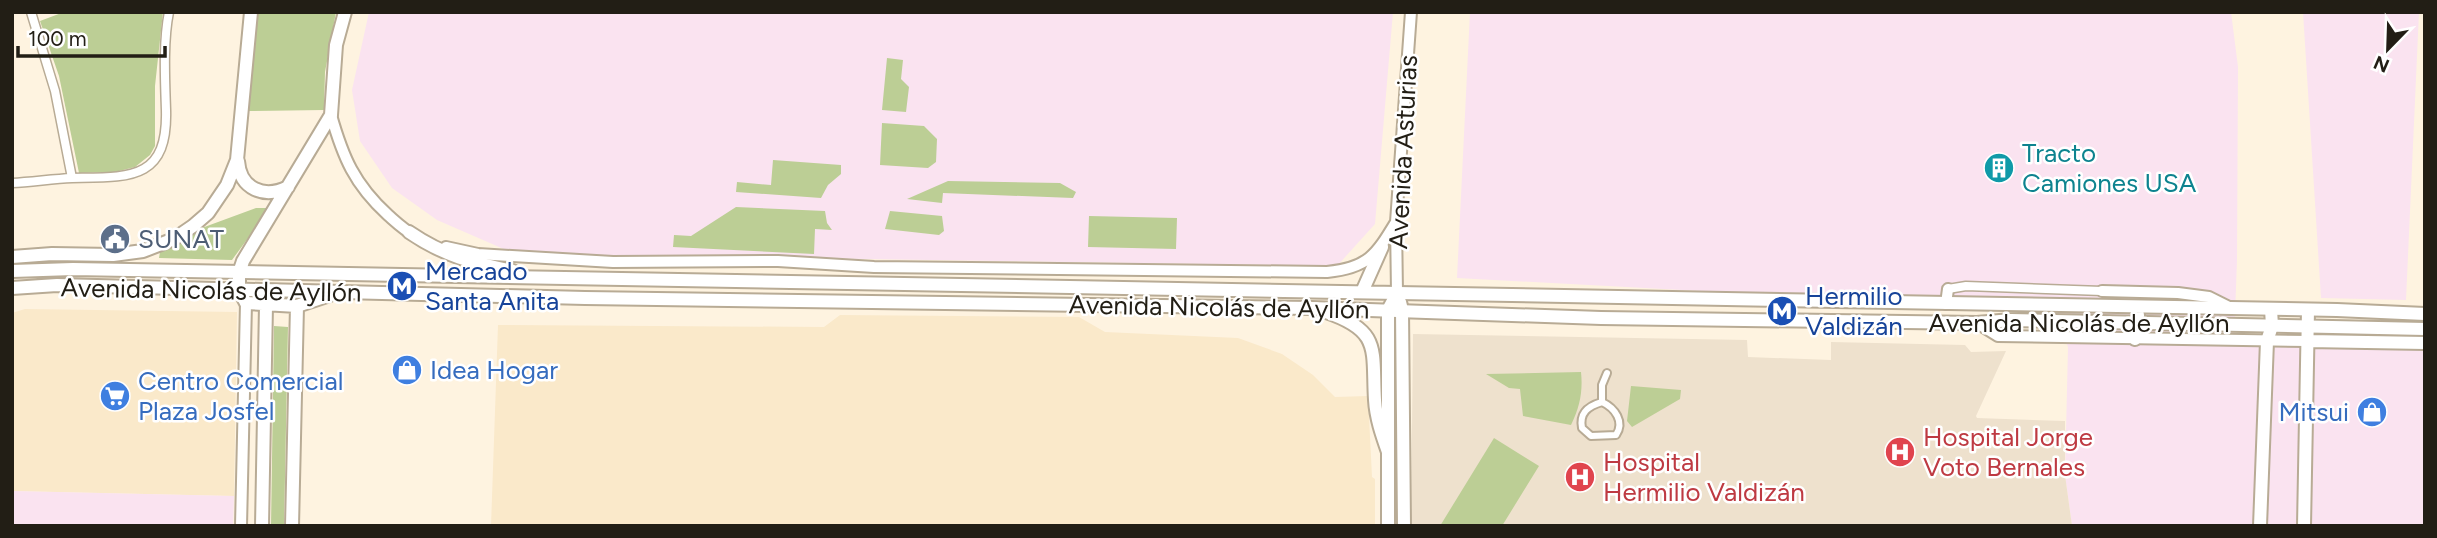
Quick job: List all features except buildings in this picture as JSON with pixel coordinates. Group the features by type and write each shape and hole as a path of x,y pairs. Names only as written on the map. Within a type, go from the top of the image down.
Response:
{"main road":[{"path":"251,12 237,160 239,171 244,182 253,190 277,192 288,187"},
{"path":"340,293 297,306 246,303 239,290 239,273 251,247 331,115 337,46 345,12"},
{"name":"Avenida Nicolás de Ayllón","path":"12,257 133,253 174,239 201,220 221,195 237,160"},
{"path":"409,233 445,254 466,261 544,278"},
{"path":"1362,292 1382,247"},
{"name":"Avenida Nicolás de Ayllón","path":"12,271 72,269 2231,308 2425,314"},
{"name":"Avenida Nicolás de Ayllón","path":"12,288 57,285 340,293 1312,308 1601,318 1977,323 2011,320 2425,329"},
{"path":"1388,526 1388,310 1397,293"},
{"path":"1397,293 1402,310 1404,526"},
{"path":"262,526 266,304"},
{"path":"292,526 297,306"},
{"path":"2135,339 2139,307"},
{"path":"1312,308 1343,318 1366,334 1371,344 1377,420 1388,452"},
{"path":"2260,526 2267,341 2272,326 2271,309"},
{"path":"2304,526 2308,310"},
{"name":"Avenida Nicolás de Ayllón","path":"2308,341 2425,343"}],"street":[{"path":"31,12 55,91 72,178"},
{"path":"12,183 72,178 99,179 133,174 148,166 162,151 166,135 165,89 169,12"},
{"name":"Avenida Asturias","path":"1397,293 1396,222 1411,12"},
{"path":"331,115 342,153 355,179 371,199 409,233"},
{"path":"1382,247 1396,222"},
{"name":"Avenida Nicolás de Ayllón","path":"409,233 446,247 478,254 613,262 778,261 874,267 1327,272 1348,270 1360,265 1382,247"},
{"name":"Avenida Nicolás de Ayllón","path":"1946,303 1948,289 1966,286 2178,293 2209,298 2231,308"},
{"path":"241,526 246,303"},
{"name":"Avenida Nicolás de Ayllón","path":"1977,323 1998,336 2308,341"},
{"path":"1602,402 1602,385 1607,373"},
{"path":"1602,402 1616,413 1620,425 1616,435 1591,436 1582,428 1582,416 1587,408 1602,402"}],"shaded area":[{"path":"369,12 1393,12 1375,224 1337,266 515,254 437,220 392,188 360,141 352,90"},
{"path":"1470,12 2231,12 2238,67 2234,343 2425,348 2425,526 2072,526 2065,475 2068,347 2052,310 1457,278"},
{"path":"2303,12 2419,12 2406,300 2321,298"},
{"name":"Centro Comercial Plaza Josfel","path":"25,309 237,312 234,496 12,491 12,313"},
{"path":"840,315 1079,317 1105,332 1238,338 1282,354 1313,375 1335,397 1368,396 1372,477 1375,479 1375,526 491,526 498,325 824,327"},
{"path":"1413,334 1747,340 1748,357 1831,360 1831,342 1965,345 1971,352 2006,351 1976,416 2065,421 2065,475 2072,526 1411,526"},
{"path":"12,491 234,496 233,526 12,526"}],"green space":[{"path":"64,12 163,12 155,86 155,146 150,155 135,167 115,172 79,173 59,76 40,21"},
{"path":"257,12 336,12 325,72 324,110 247,111"},
{"path":"887,58 903,60 901,79 909,87 906,112 882,110"},
{"path":"882,123 924,126 937,139 936,162 928,168 880,165"},
{"path":"773,160 841,165 841,174 828,185 821,198 736,192 737,182 771,185"},
{"path":"948,181 1060,183 1076,192 1073,198 943,193 942,203 907,199"},
{"path":"736,207 825,211 827,223 832,230 815,229 814,254 673,247 674,235 691,236"},
{"path":"256,208 270,208 232,260 159,258 160,252 199,229"},
{"path":"890,211 942,216 944,231 939,235 885,229"},
{"path":"1089,216 1177,218 1176,249 1088,247"},
{"path":"274,326 288,327 284,526 271,526"},
{"path":"1581,372 1580,399 1571,425 1523,416 1520,389 1509,388 1486,374"},
{"path":"1631,386 1681,390 1680,399 1632,427 1627,421"},
{"path":"1494,438 1539,466 1502,526 1440,526"}],"place":[{"name":"Tracto Camiones USA","path":"1999,168"},
{"name":"SUNAT","path":"115,239"},
{"name":"Mercado Santa Anita","path":"402,286"},
{"name":"Hermilio Valdizán","path":"1782,311"},
{"name":"Idea Hogar","path":"407,370"},
{"name":"Centro Comercial Plaza Josfel","path":"115,396"},
{"name":"Mitsui","path":"2372,412"},
{"name":"Hospital Jorge Voto Bernales","path":"1900,452"},
{"name":"Hospital Hermilio Valdizán","path":"1580,477"}]}
